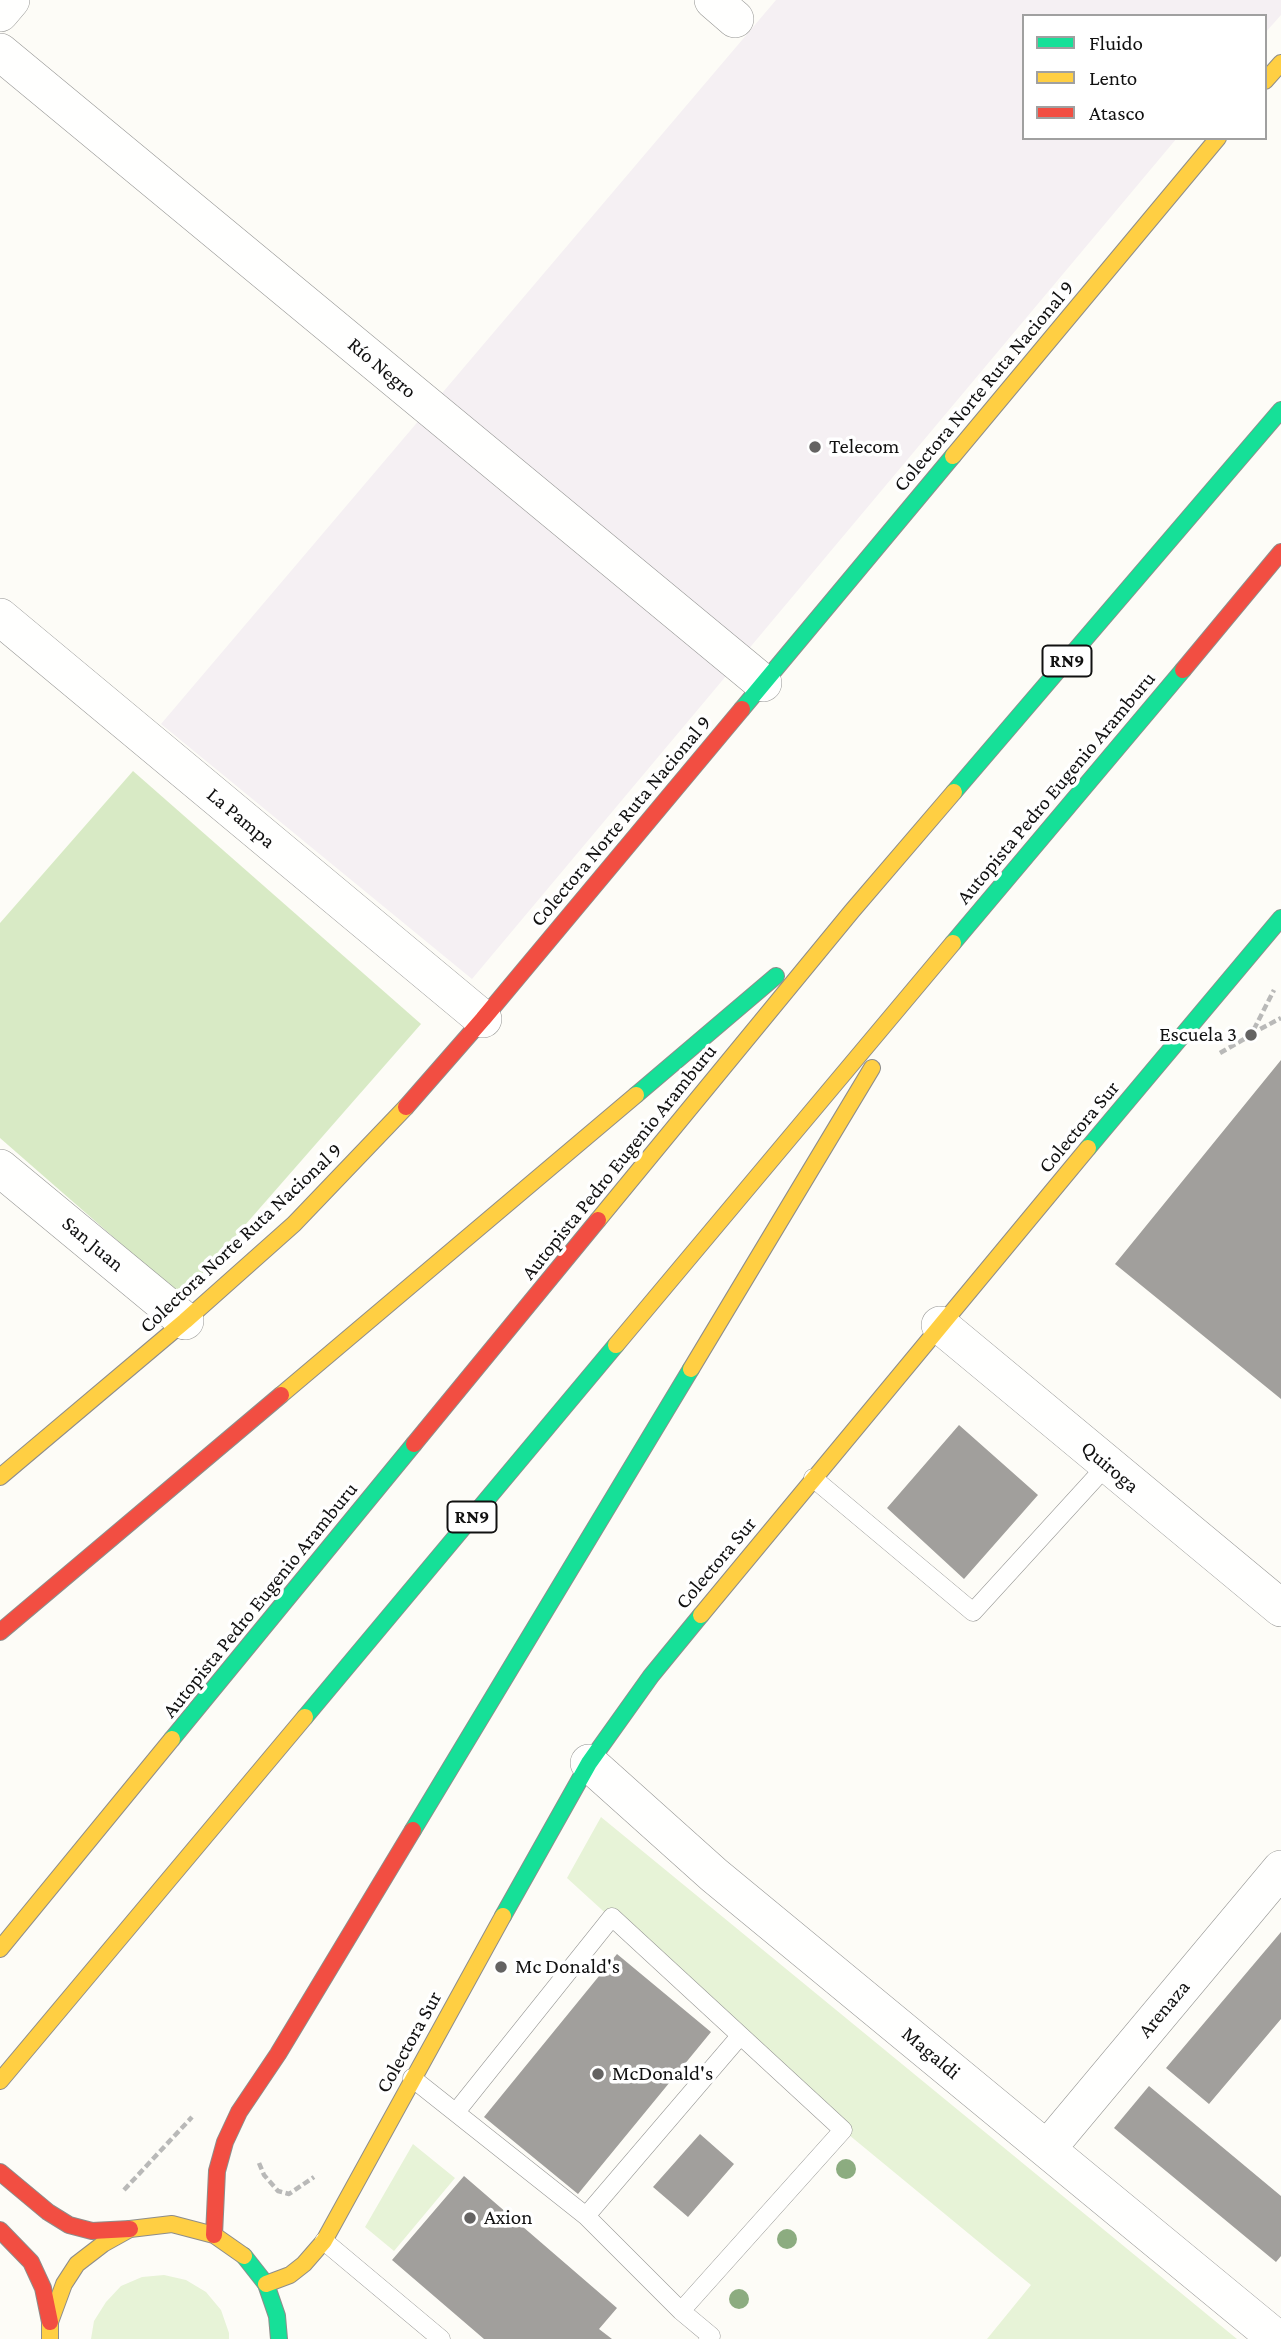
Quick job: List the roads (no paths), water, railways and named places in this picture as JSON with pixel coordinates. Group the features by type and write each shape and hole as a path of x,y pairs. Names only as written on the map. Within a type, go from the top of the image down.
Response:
{"main road":[{"path":"1267,79 1281,62"},
{"name":"Colectora Norte Ruta Nacional 9","path":"0,1476 185,1321 294,1224 380,1136 483,1019 1216,140"},
{"name":"Autopista Pedro Eugenio Aramburu","path":"0,1950 852,912 1281,410"},
{"name":"Autopista Pedro Eugenio Aramburu","path":"0,2081 1281,552"},
{"path":"0,1632 852,912"},
{"name":"Colectora Sur","path":"265,2284 290,2275 304,2264 324,2241 589,1763 650,1676 1281,918"},
{"path":"214,2235 218,2171 225,2142 239,2112 278,2054 932,968"},
{"path":"0,2172 48,2212 69,2225 92,2231 130,2230 172,2224 214,2235 245,2257 265,2284 277,2316 279,2339"},
{"path":"0,2230 31,2263 43,2288 50,2322 50,2339"},
{"path":"50,2322 64,2284 77,2264 103,2244 130,2230"}],"street":[{"path":"0,13 11,0"},
{"name":"Río Negro","path":"0,52 763,683"},
{"name":"La Pampa","path":"0,617 483,1019"},
{"name":"San Juan","path":"0,1168 185,1321"},
{"name":"Quiroga","path":"940,1325 1281,1608"},
{"name":"Magaldi","path":"589,1763 714,1874 1277,2339"},
{"name":"Arenaza","path":"1047,2149 1281,1868"}],"lane":[{"path":"813,1478 973,1612 1108,1464"},
{"path":"456,2112 612,1917 843,2130 681,2311"},
{"path":"586,2216 740,2036"},
{"path":"412,2078 586,2216 711,2338"},
{"path":"324,2241 441,2339"}],"place":[{"name":"Telecom","path":"815,447"},
{"name":"Escuela 3","path":"1251,1035"},
{"name":"Mc Donald's","path":"501,1967"},
{"name":"McDonald's","path":"598,2074"},
{"name":"Axion","path":"470,2218"}]}
